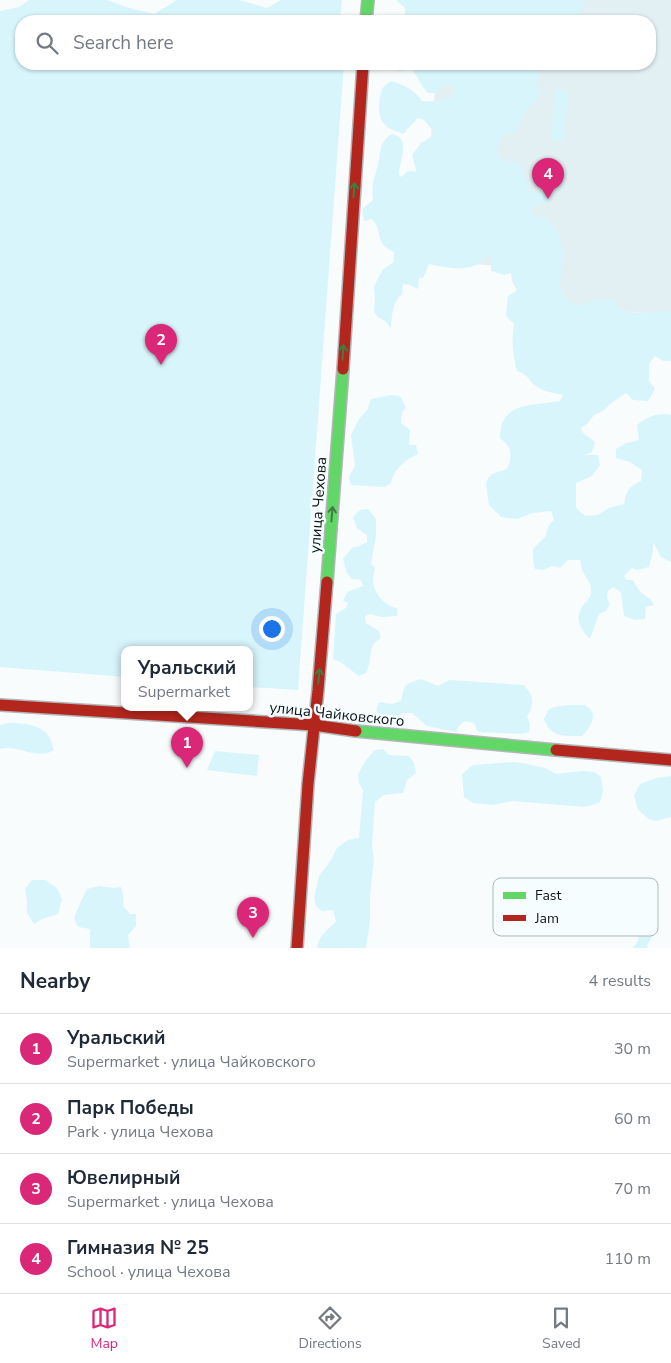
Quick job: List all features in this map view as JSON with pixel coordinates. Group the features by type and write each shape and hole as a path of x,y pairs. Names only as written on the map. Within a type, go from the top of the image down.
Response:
{"street":[{"path":"367,15 368,0"},
{"name":"улица Чехова","path":"297,948 308,784 336,470 362,70"},
{"name":"улица Чайковского","path":"0,705 314,725 368,733 671,760"}],"shaded area":[{"path":"29,0 107,0 154,14 177,0 239,0 267,8 281,0 342,0 341,15 15,15 15,70 344,70 298,690 253,687 253,646 121,646 121,677 0,667 0,11 19,7"},
{"path":"396,0 583,0 581,15 405,15 405,8"},
{"path":"442,0 671,0 671,315 539,305 541,269 421,260 437,70 656,70 656,15 441,15"},
{"path":"412,70 539,70 537,84 540,93 536,102 526,110 516,131 502,138 497,154 504,161 517,162 523,166 529,191 552,193 548,203 529,208 537,218 546,217 558,232 563,252 559,283 568,301 581,306 593,301 613,301 622,311 640,313 671,311 671,361 663,361 655,356 649,364 649,381 655,389 648,401 633,400 626,393 603,411 594,415 581,428 583,433 595,442 592,452 586,455 598,455 600,465 592,476 576,483 576,508 585,516 598,515 609,508 624,504 629,490 633,485 641,481 642,470 630,462 616,458 616,449 626,443 639,440 637,425 645,420 657,415 671,415 671,562 661,557 653,542 649,567 637,570 632,568 624,576 627,580 633,580 640,591 654,605 646,607 645,619 635,620 624,616 621,592 613,587 608,591 607,598 610,604 606,611 599,614 590,639 581,628 579,620 580,611 591,593 590,585 582,571 580,560 568,560 560,568 552,566 543,570 535,569 533,549 545,537 549,525 554,520 551,511 533,513 517,519 501,517 489,505 486,484 488,478 492,474 507,469 511,456 509,448 500,438 501,426 506,417 512,411 529,405 560,401 563,395 539,388 527,376 517,371 513,348 514,324 506,316 508,296 517,290 512,281 511,273 504,275 491,271 493,259 486,255 479,263 467,268 429,264 423,278 419,278 418,289 403,284 402,294 396,301 393,310 391,328 374,312 374,286 383,269 394,262 394,252 383,245 378,228 372,219 364,221 362,209 373,200 373,182 381,147 392,134 402,140 403,151 399,175 402,177 405,173 416,172 412,155 421,143 435,133 424,120 418,118 403,134 387,127 382,122 379,113 382,90 391,81 416,93 422,101 430,101 452,97 455,89 451,84 441,87 435,93 428,93"},
{"path":"555,89 568,90 564,142 551,141"},
{"path":"391,395 400,396 406,407 402,413 401,423 410,430 409,445 416,445 418,454 401,466 394,474 391,483 385,487 351,485 349,477 355,466 351,435 359,419 367,410 371,399"},
{"path":"368,509 376,519 376,536 371,564 375,568 373,579 375,590 384,602 397,608 397,616 382,617 370,614 365,616 366,623 379,631 381,638 374,643 366,673 359,676 333,659 336,614 346,608 348,603 343,601 347,592 363,586 361,580 352,579 347,573 343,559 352,548 367,542 367,535 357,528 353,517 360,510"},
{"path":"421,679 438,686 449,680 524,685 532,697 531,708 527,717 530,724 529,732 522,734 478,732 474,723 464,721 456,732 427,726 412,713 401,713 394,720 382,720 376,710 379,702 392,704 401,701 406,686 411,682"},
{"path":"568,705 585,705 593,713 591,724 582,736 564,736 554,733 550,730 544,719 548,710"},
{"path":"9,723 26,724 42,730 50,738 54,750 41,754 7,748 0,749 0,725"},
{"path":"383,749 389,755 409,756 414,763 416,773 407,780 403,793 384,795 375,802 372,846 374,859 370,896 370,921 366,948 317,948 322,936 336,922 333,910 322,911 316,906 314,898 319,876 337,848 348,840 359,838 363,790 359,783 358,774 366,760 375,750"},
{"path":"215,751 259,755 257,776 207,770"},
{"path":"515,762 545,768 556,774 582,771 594,772 601,777 603,791 600,802 586,807 512,801 493,805 473,803 464,797 462,774 473,765"},
{"path":"671,776 671,817 656,821 649,819 638,810 634,795 640,784 656,778"},
{"path":"32,880 45,880 57,888 62,899 58,914 42,919 34,924 27,913 25,889"},
{"path":"99,886 121,887 124,898 123,906 130,914 136,914 136,926 128,935 130,948 90,948 90,929 78,927 74,918 87,889"},
{"path":"639,936 652,936 647,945 648,948 633,948 638,941"}],"traffic: fast":[{"path":"367,15 368,0"},
{"path":"327,582 343,369"},
{"path":"356,731 556,750"}],"traffic: jam":[{"path":"343,369 363,70"},
{"path":"297,948 308,784 327,582"},
{"path":"0,705 314,725 356,731"},
{"path":"556,750 671,760"}],"place":[{"name":"Гимназия № 25","path":"548,199"},
{"name":"Парк Победы","path":"161,365"},
{"name":"Уральский","path":"187,768"},
{"name":"Ювелирный","path":"253,938"}]}
